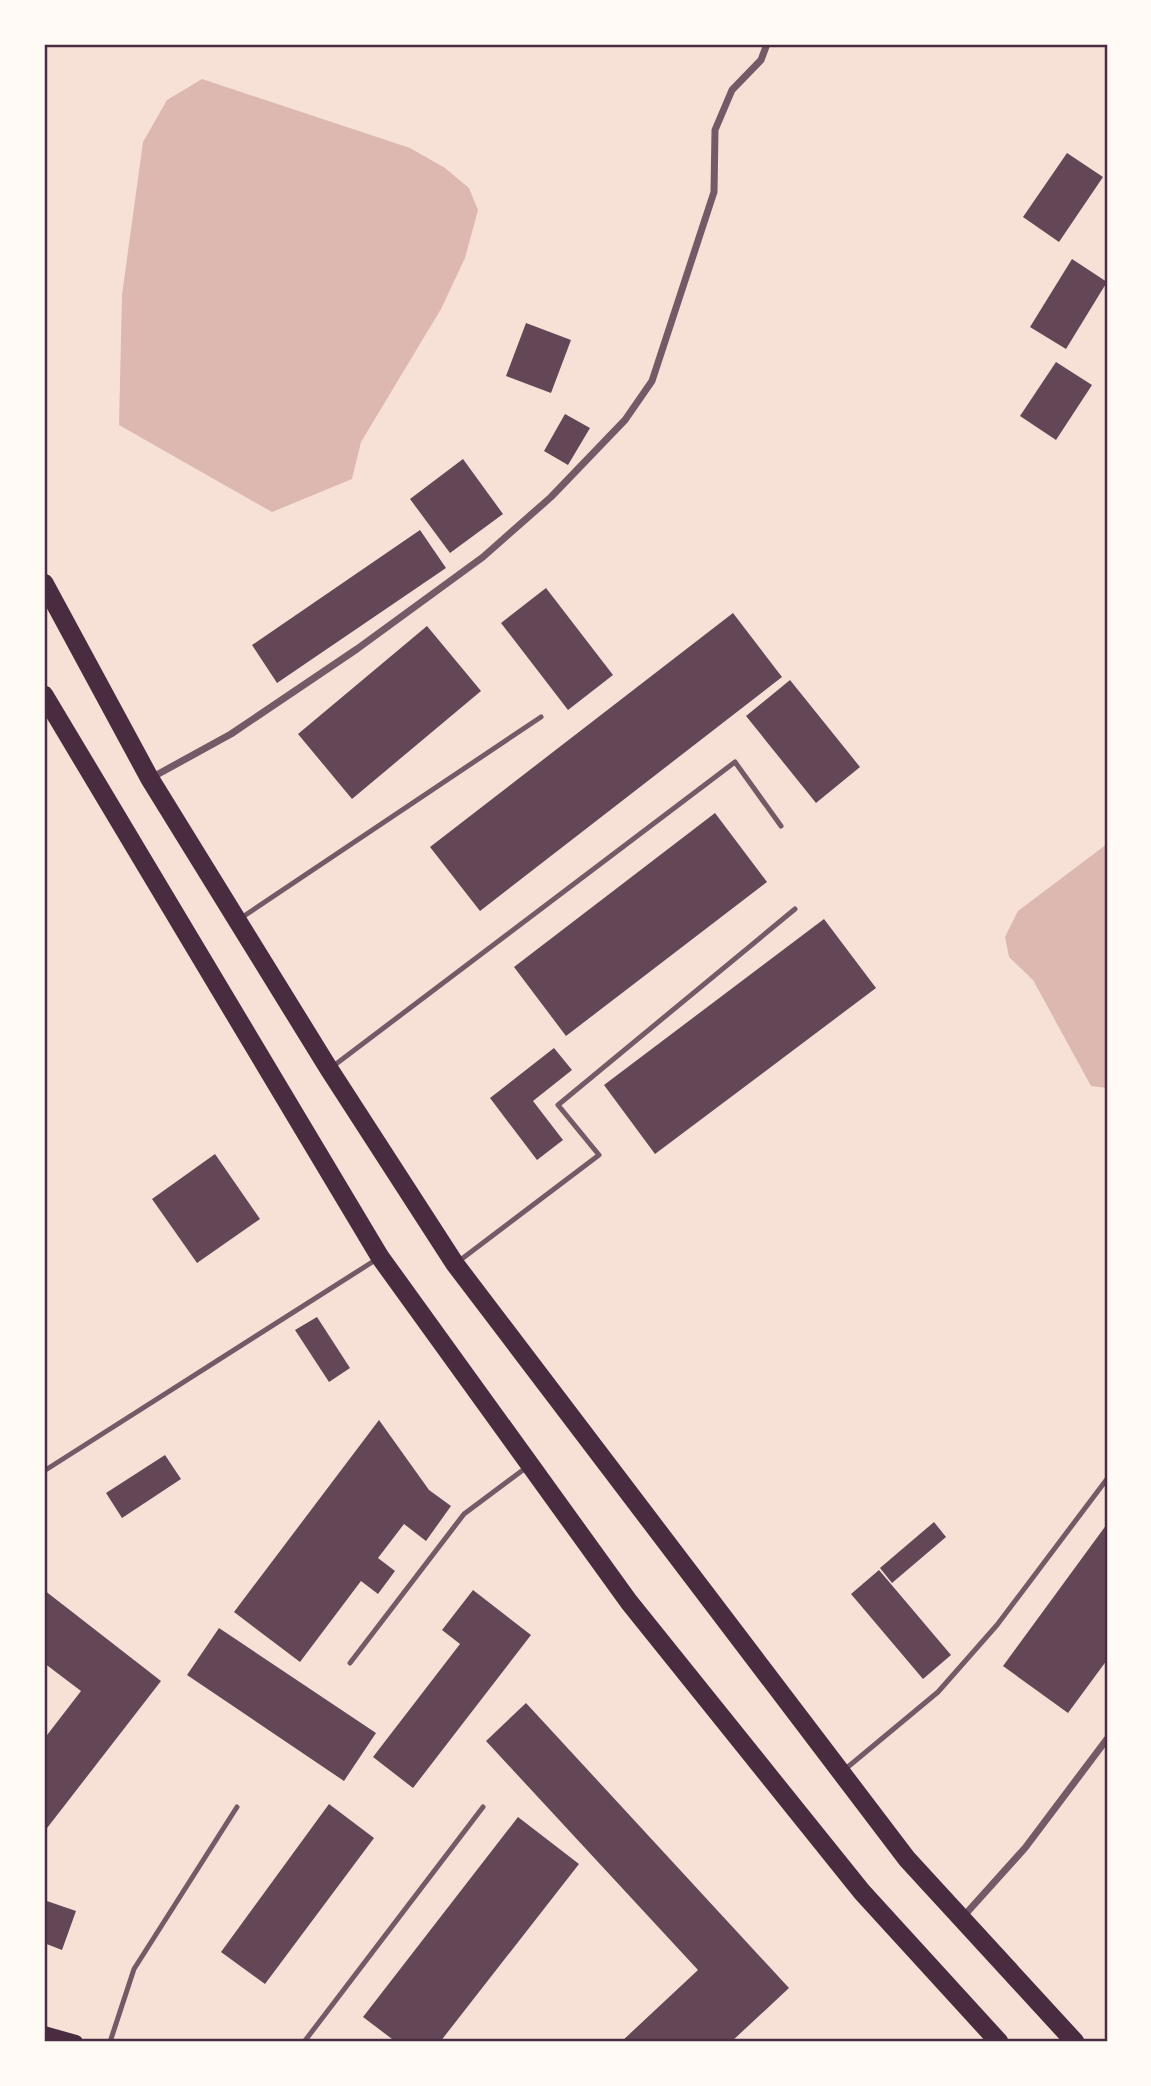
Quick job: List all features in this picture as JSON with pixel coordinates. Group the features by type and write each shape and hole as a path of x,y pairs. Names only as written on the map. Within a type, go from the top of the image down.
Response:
{"highway":[{"path":"44,583 150,779 329,1069 455,1264 907,1859 1076,2042"},
{"path":"44,695 380,1257 629,1602 862,1892 999,2042"}],"main road":[{"path":"44,2033 68,2041"}],"street":[{"path":"150,779 231,734 357,649 483,557 551,498 625,420 652,381 714,192 715,131 733,90 761,60 766,44"},
{"path":"962,1919 1025,1848 1107,1740"}],"lane":[{"path":"238,920 541,718"},
{"path":"329,1069 735,762 781,826"},
{"path":"455,1264 599,1155 558,1105 795,909"},
{"path":"44,1471 380,1257"},
{"path":"350,1663 464,1514 530,1464"},
{"path":"841,1772 938,1692 997,1625 1107,1479"},
{"path":"110,2042 134,1969 237,1807"},
{"path":"304,2042 483,1807"}],"shaded area":[{"path":"202,79 410,148 445,168 469,188 478,210 465,258 441,309 361,442 352,479 272,512 119,425 122,295 143,142 167,100"},
{"path":"1107,844 1107,1088 1091,1086 1033,980 1009,957 1005,937 1018,911"}],"building":[{"path":"1067,153 1103,177 1059,242 1023,217"},
{"path":"1072,259 1107,282 1066,349 1030,327"},
{"path":"526,323 571,340 551,393 506,376"},
{"path":"1056,362 1092,385 1056,440 1020,416"},
{"path":"565,414 590,428 568,465 544,451"},
{"path":"463,459 503,514 450,553 410,499"},
{"path":"420,530 446,568 277,683 252,645"},
{"path":"546,588 613,675 568,710 501,623"},
{"path":"733,613 782,677 480,911 430,847"},
{"path":"427,626 481,691 352,799 298,734"},
{"path":"790,680 860,767 816,803 746,716"},
{"path":"715,813 767,882 566,1036 514,967"},
{"path":"824,919 876,988 655,1154 604,1085"},
{"path":"554,1048 572,1070 533,1101 563,1140 537,1160 490,1098"},
{"path":"215,1154 260,1219 197,1263 152,1199"},
{"path":"317,1317 350,1368 329,1382 295,1330"},
{"path":"379,1420 429,1490 451,1506 426,1541 404,1524 378,1558 395,1571 378,1594 361,1581 300,1662 234,1612"},
{"path":"165,1455 181,1479 122,1518 106,1493"},
{"path":"934,1522 946,1537 892,1583 880,1568"},
{"path":"1107,1524 1107,1660 1068,1713 1003,1666"},
{"path":"879,1570 951,1655 923,1679 851,1594"},
{"path":"44,1590 161,1681 44,1832 44,1739 81,1691 44,1663"},
{"path":"473,1590 531,1635 413,1788 373,1757 460,1644 442,1630"},
{"path":"219,1628 376,1733 344,1781 187,1675"},
{"path":"526,1703 789,1988 731,2042 621,2042 698,1970 486,1741"},
{"path":"329,1804 374,1838 265,1984 221,1952"},
{"path":"518,1817 579,1864 440,2042 396,2042 363,2017"},
{"path":"44,1900 76,1911 62,1950 44,1943"}]}
